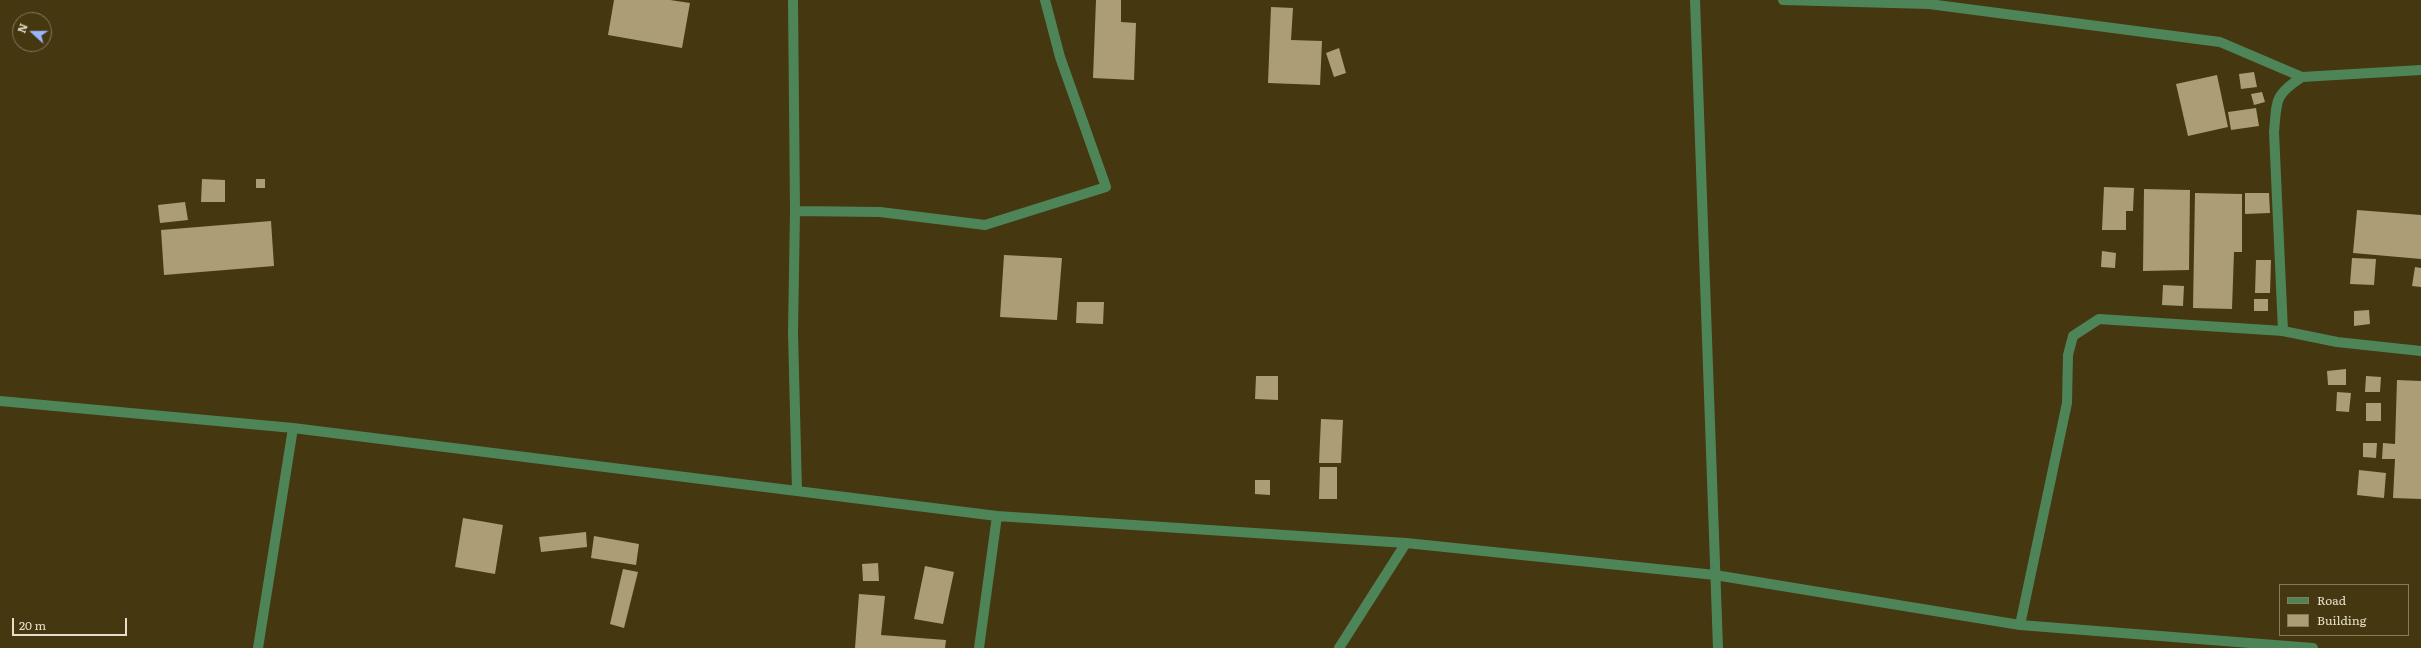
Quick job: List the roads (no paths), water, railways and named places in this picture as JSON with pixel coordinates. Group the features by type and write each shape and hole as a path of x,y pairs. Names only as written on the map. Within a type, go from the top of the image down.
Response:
{"street":[{"path":"793,0 795,211 793,333 797,491"},
{"path":"795,211 880,212 985,225 1106,187 1060,56 1045,0"},
{"path":"1695,0 1718,648"},
{"path":"1783,0 1929,4 2220,42 2302,77 2421,70"},
{"path":"2283,331 2274,132 2277,99 2287,86 2302,77"},
{"path":"2020,625 2067,403 2068,355 2073,336 2099,319 2283,331 2337,342 2421,351"},
{"path":"0,401 293,428 996,516 1406,543 1715,575 2020,625 2313,648"},
{"path":"258,648 293,428"},
{"path":"979,648 996,516"},
{"path":"1340,648 1406,543"}]}
